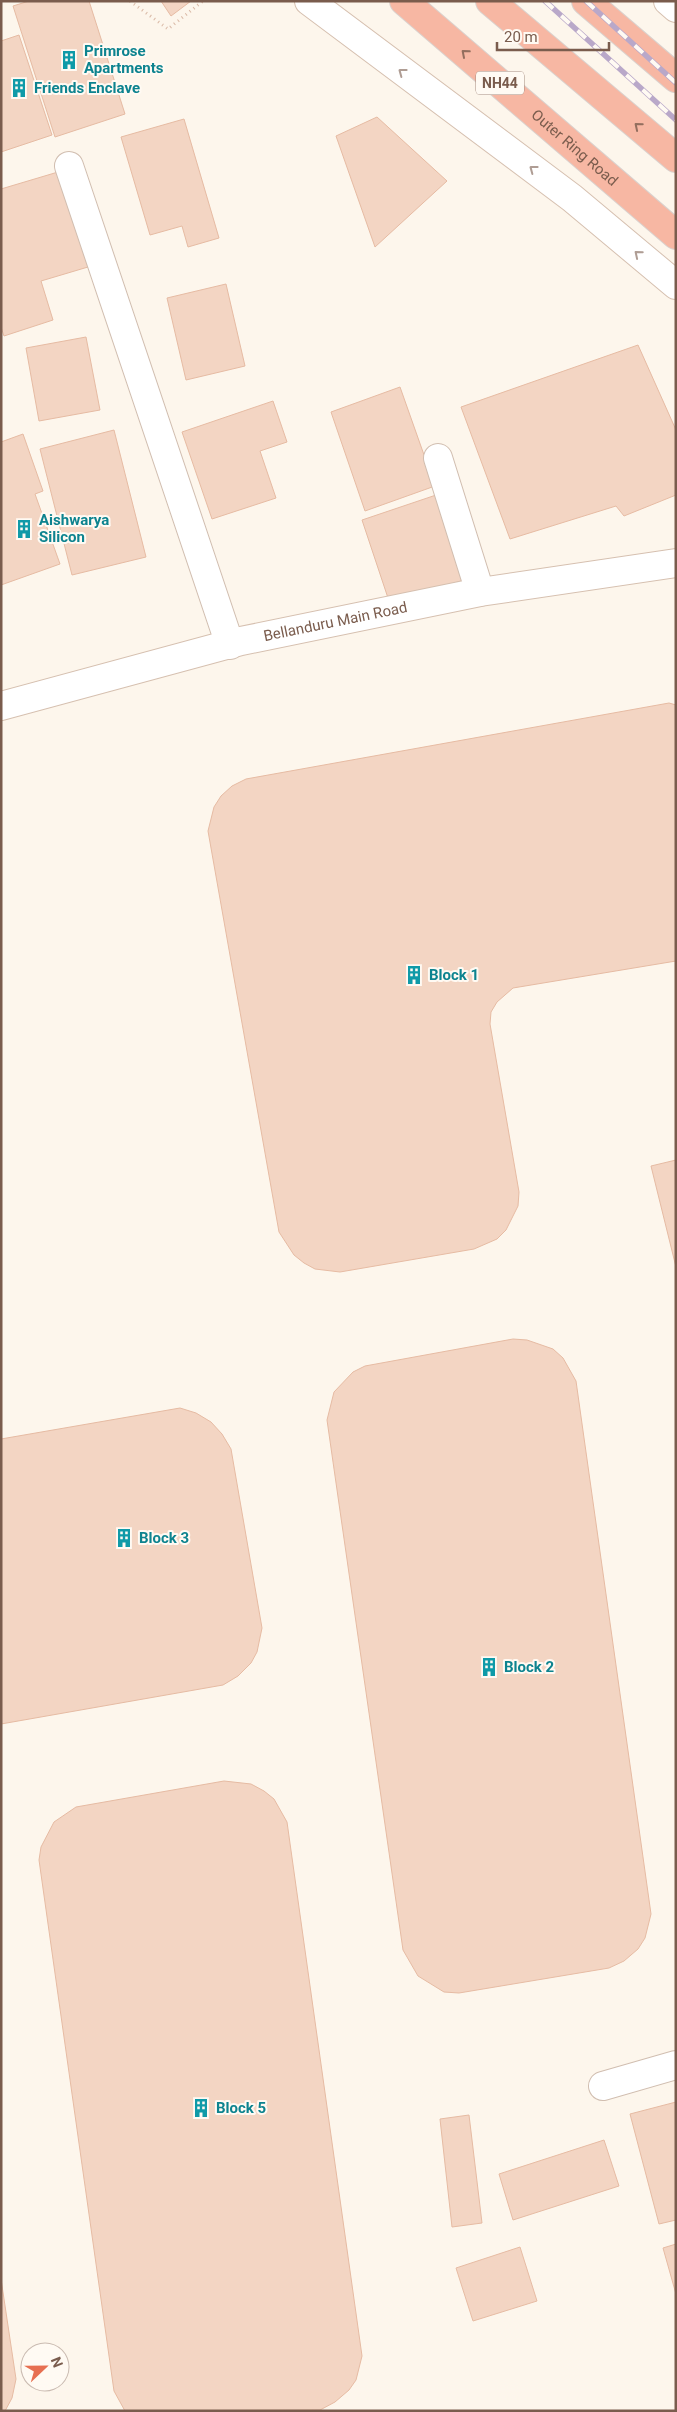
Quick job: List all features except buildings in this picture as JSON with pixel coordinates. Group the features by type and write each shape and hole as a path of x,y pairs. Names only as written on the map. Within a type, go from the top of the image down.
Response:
{"highway":[{"name":"Outer Ring Road","path":"404,1 676,234"},
{"path":"490,1 676,158"},
{"path":"586,1 676,78"}],"street":[{"path":"309,1 572,198 676,285"},
{"path":"668,1 676,8"},
{"path":"69,166 230,645"},
{"path":"438,458 480,592"},
{"name":"Bellanduru Main Road","path":"1,706 230,645 480,592 676,563"},
{"path":"603,2086 676,2065"}],"path":[{"path":"130,1 168,29 203,1"}],"railway":[{"path":"545,1 676,120"},
{"path":"586,1 676,83"}],"place":[{"name":"Primrose Apartments","path":"69,60"},
{"name":"Friends Enclave","path":"19,88"},
{"name":"Aishwarya Silicon","path":"24,529"},
{"name":"Block 1","path":"414,975"},
{"name":"Block 3","path":"124,1538"},
{"name":"Block 2","path":"489,1667"},
{"name":"Block 5","path":"201,2108"}]}
